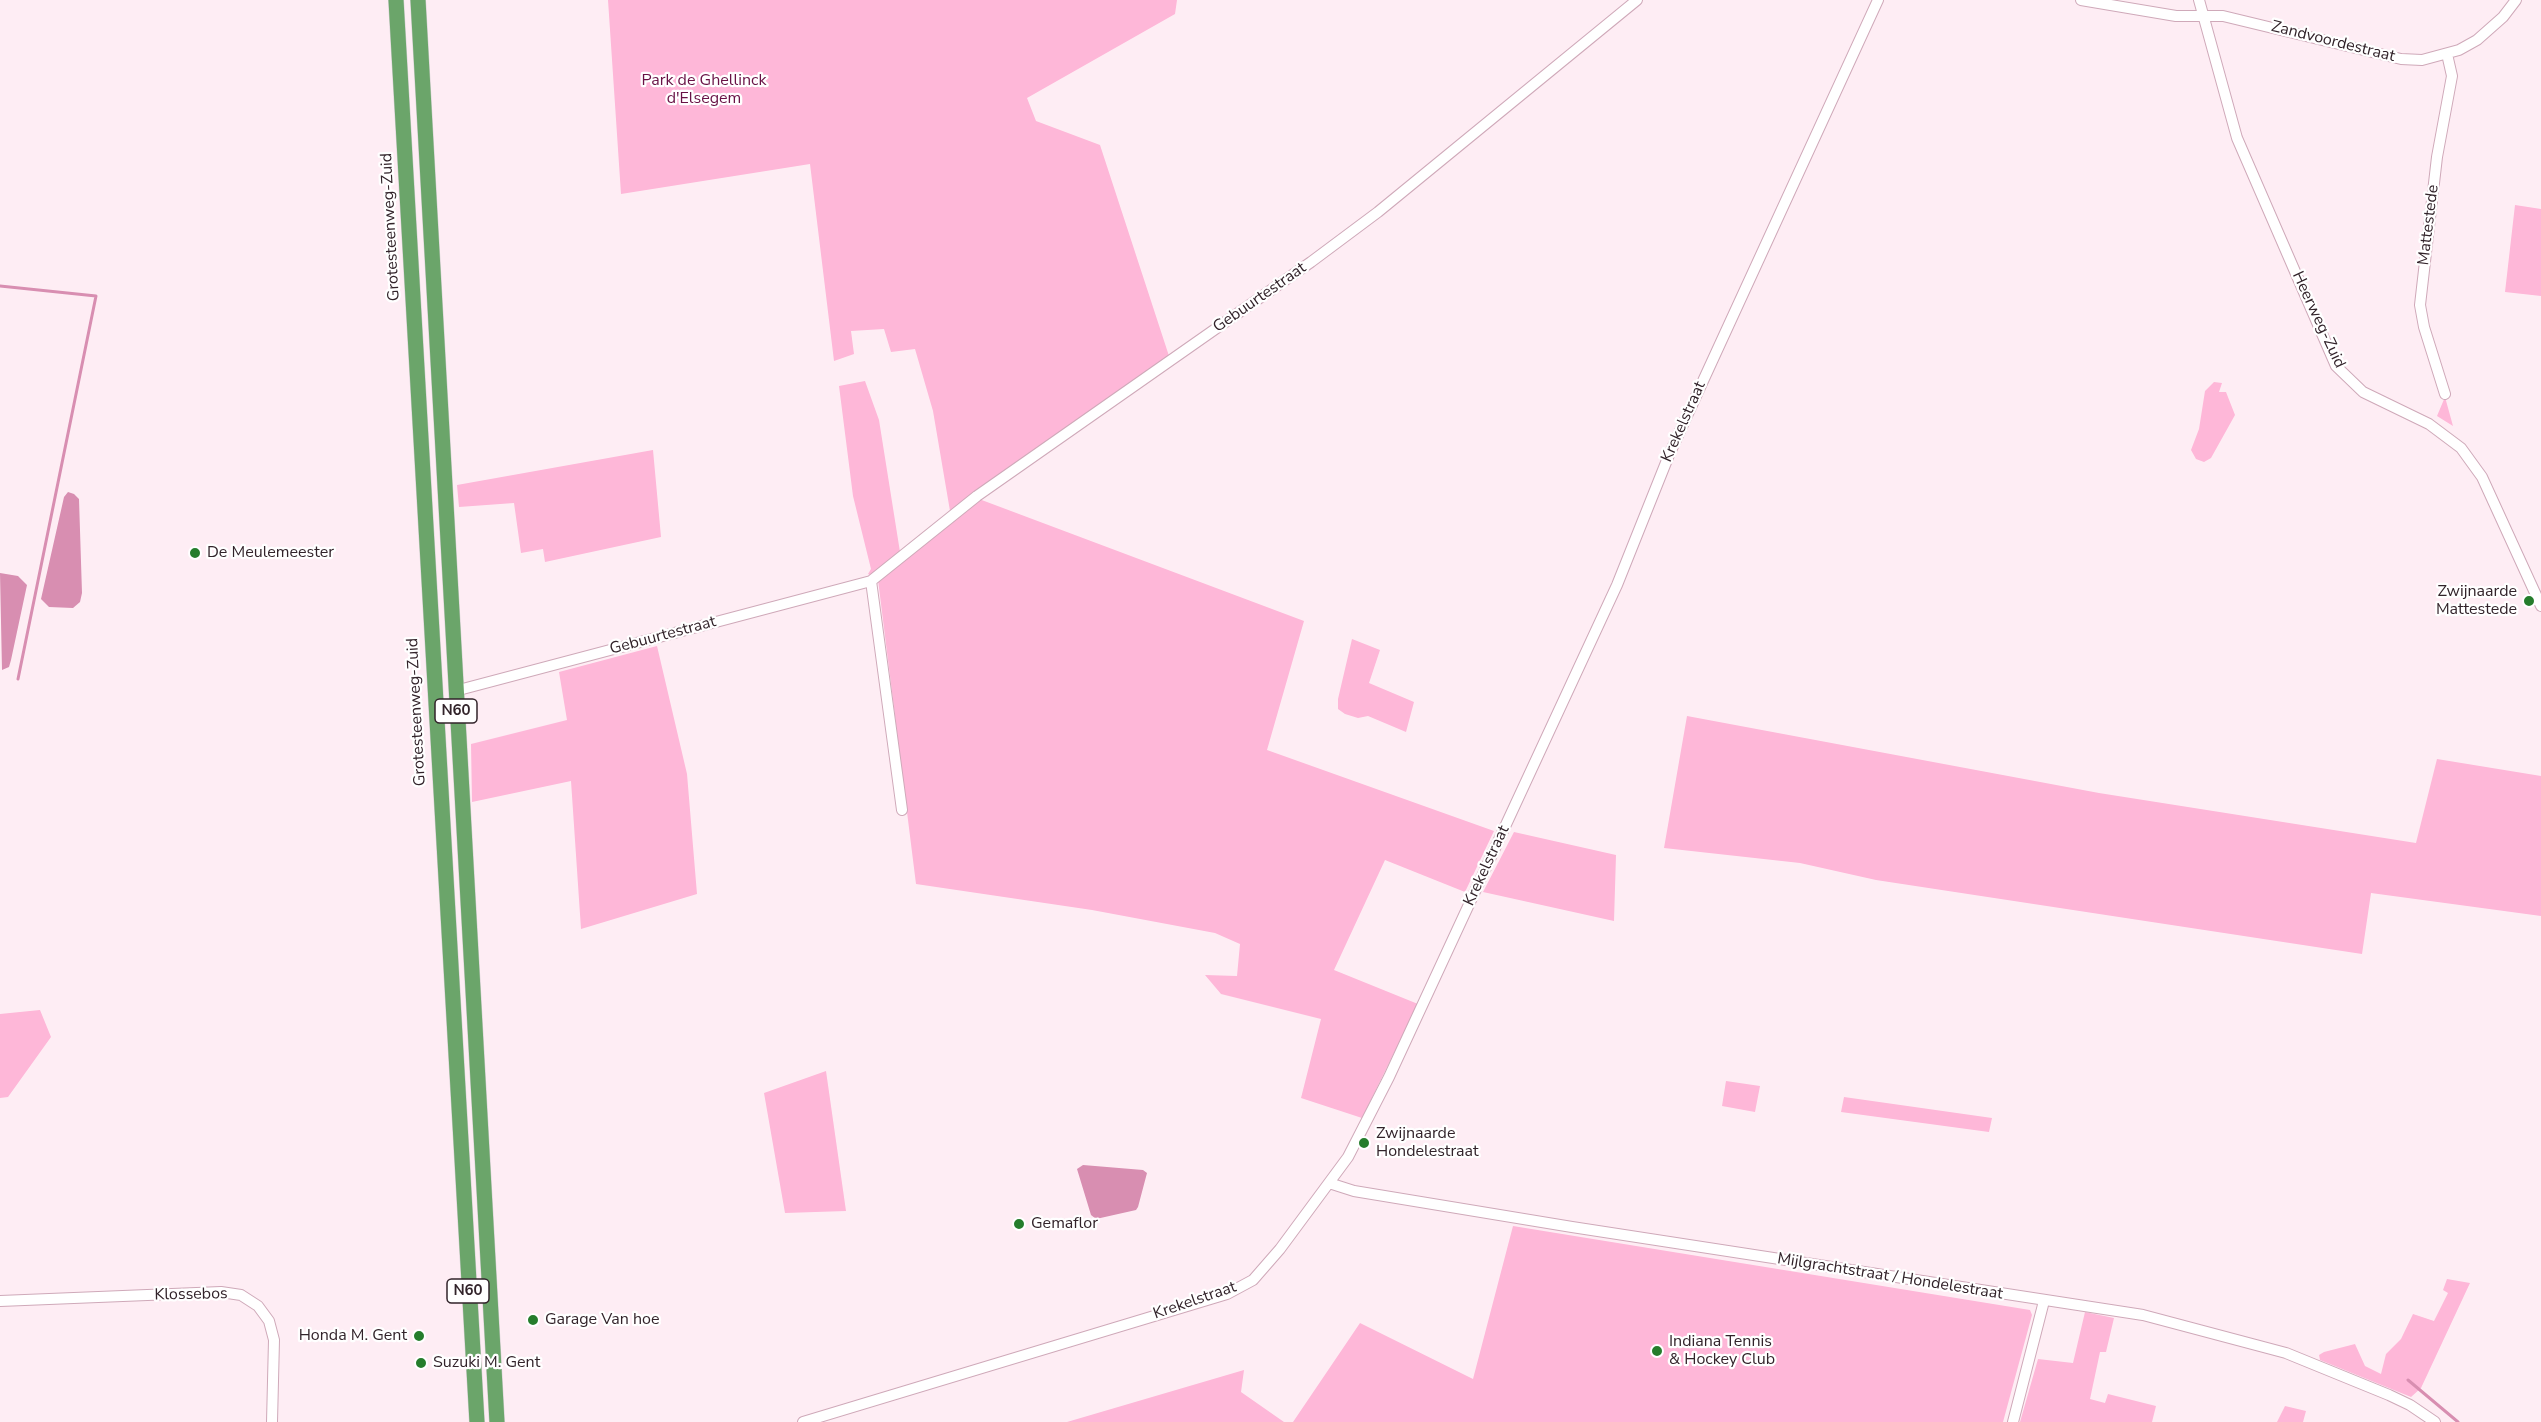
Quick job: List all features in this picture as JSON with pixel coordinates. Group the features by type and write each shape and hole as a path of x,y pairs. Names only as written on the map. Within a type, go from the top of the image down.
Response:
{"highway":[{"name":"Grotesteenweg-Zuid","path":"396,0 477,1422"},
{"name":"N60","path":"418,0 497,1422"}],"street":[{"name":"Gebuurtestraat","path":"455,691 871,581 977,495 1311,262 1378,212 1636,0"},
{"name":"Krekelstraat","path":"803,1422 1227,1294 1253,1280 1280,1249 1329,1184 1358,1138 1384,1088 1617,585 1669,455 1878,0"},
{"name":"Zandvoordestraat","path":"2081,0 2176,16 2201,15 2238,19 2402,59 2422,60 2447,54 2487,34 2516,0"},
{"name":"Heerweg-Zuid","path":"2199,0 2201,15 2237,138 2336,366 2363,392 2429,424 2461,448 2482,477 2541,606"},
{"name":"Mattestede","path":"2445,394 2424,327 2420,305 2436,169 2452,76 2447,54"},
{"path":"871,581 902,810"},
{"name":"Mijlgrachtstraat / Hondelestraat","path":"1329,1184 1354,1191 1449,1207 2143,1316 2286,1353 2389,1395 2410,1405 2435,1422"},
{"name":"Klossebos","path":"0,1301 220,1292 241,1295 258,1306 270,1321 274,1340 272,1422"},
{"path":"2013,1422 2044,1300"}],"green space":[{"name":"Park de Ghellinck d'Elsegem","path":"608,0 1177,0 1175,14 1027,98 1036,121 1100,145 1169,356 950,511 933,411 915,349 891,352 884,329 851,331 854,354 834,361 810,164 621,194"},
{"path":"2515,205 2541,209 2541,296 2505,292"},
{"path":"865,381 879,420 900,552 870,575 868,574 871,569 853,496 839,386"},
{"path":"2214,382 2222,383 2219,392 2226,392 2235,415 2211,458 2204,462 2196,459 2191,450 2199,429 2205,391"},
{"path":"2445,397 2453,426 2437,416"},
{"path":"653,450 661,537 545,562 543,549 521,553 514,503 459,507 457,485"},
{"path":"979,499 1304,621 1267,750 1494,831 1465,892 1385,860 1334,970 1418,1004 1362,1118 1301,1098 1321,1019 1221,994 1205,975 1237,976 1240,944 1215,933 1092,910 916,884 878,580"},
{"path":"1352,639 1380,650 1369,683 1414,702 1406,732 1368,716 1358,718 1338,709 1338,699"},
{"path":"657,646 687,774 697,894 581,929 571,781 472,802 471,744 567,720 559,672"},
{"path":"1687,716 2099,793 2416,843 2437,759 2541,776 2541,916 2371,893 2362,954 1876,880 1800,863 1664,848"},
{"path":"1514,832 1616,855 1614,921 1483,892"},
{"path":"40,1010 51,1037 8,1097 0,1098 0,1014"},
{"path":"826,1071 846,1211 785,1213 764,1093"},
{"path":"1726,1081 1760,1086 1755,1112 1722,1106"},
{"path":"1844,1097 1992,1118 1989,1132 1841,1112"},
{"name":"Indiana Tennis & Hockey Club","path":"1513,1226 2030,1310 2032,1315 2003,1422 1293,1422 1360,1323 1473,1379"},
{"path":"2447,1279 2470,1283 2421,1388 2411,1397 2320,1360 2319,1355 2324,1352 2355,1344 2365,1366 2381,1374 2386,1354 2401,1339 2413,1314 2434,1321 2448,1293 2443,1290"},
{"path":"2085,1312 2114,1318 2106,1352 2100,1352 2090,1399 2105,1403 2108,1394 2156,1406 2152,1422 2020,1422 2038,1359 2073,1363"},
{"path":"1244,1370 1241,1392 1284,1422 1067,1422"},
{"path":"2285,1406 2306,1411 2303,1422 2277,1422"}],"shaded area":[{"path":"68,492 79,499 82,593 80,602 73,608 49,607 41,599 64,497"},
{"path":"0,573 18,576 27,585 9,667 2,670"},
{"path":"1083,1165 1143,1170 1147,1173 1136,1210 1096,1219 1091,1215 1077,1169"}],"waterway":[{"path":"0,286 96,296 18,679"},
{"path":"2408,1380 2458,1422"}],"place":[{"name":"De Meulemeester","path":"195,553"},
{"name":"Zwijnaarde Mattestede","path":"2529,601"},
{"name":"Zwijnaarde Hondelestraat","path":"1364,1143"},
{"name":"Gemaflor","path":"1019,1224"},
{"name":"Garage Van hoe","path":"533,1320"},
{"name":"Honda M. Gent","path":"419,1336"},
{"name":"Indiana Tennis & Hockey Club","path":"1657,1351"},
{"name":"Suzuki M. Gent","path":"421,1363"}]}
